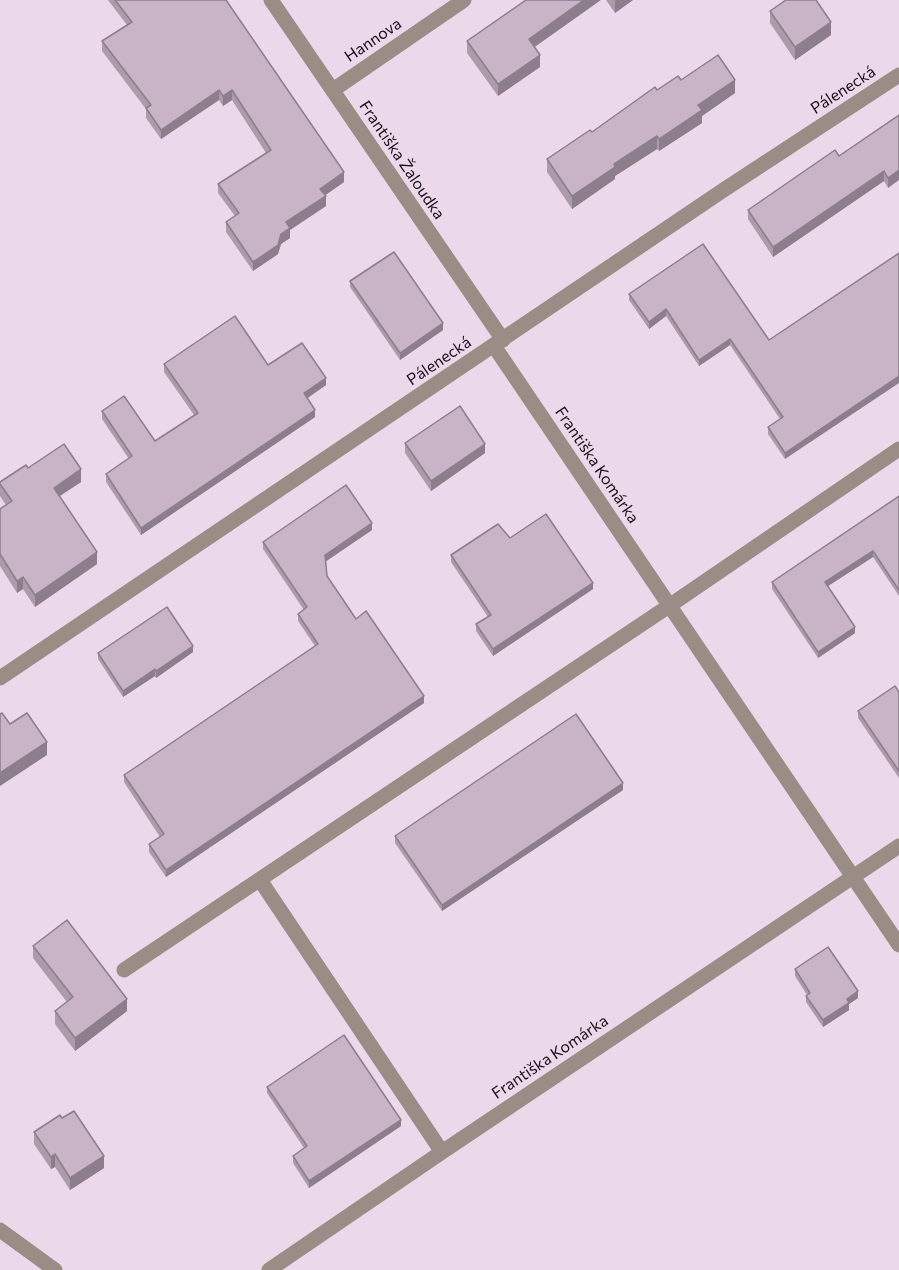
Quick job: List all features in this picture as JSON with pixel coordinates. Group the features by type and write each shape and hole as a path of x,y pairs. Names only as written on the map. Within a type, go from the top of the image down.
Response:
{"street":[{"name":"Františka Žaloudka","path":"271,0 333,90 498,343"},
{"name":"Hannova","path":"333,90 464,0"},
{"name":"Pálenecká","path":"0,678 899,75"},
{"name":"Františka Komárka","path":"498,343 669,606 899,945"},
{"path":"124,970 669,606 899,448"},
{"name":"Františka Komárka","path":"269,1270 899,846"},
{"path":"260,880 442,1152"},
{"path":"0,1230 55,1270"}],"building":[{"path":"115,0 226,0 344,172 320,189 326,196 286,222 290,228 281,234 278,245 253,262 226,222 239,213 218,184 271,150 232,90 223,96 219,90 161,130 146,108 151,105 102,41 132,22"},
{"path":"526,0 584,0 529,39 540,55 498,84 467,41"},
{"path":"786,0 816,0 831,22 795,47 770,11"},
{"path":"718,55 735,80 698,105 702,110 659,139 657,136 614,164 615,167 572,196 547,159 590,130 592,132 655,87 657,90 678,76 681,80"},
{"path":"899,115 899,170 888,178 884,171 773,247 748,210 835,150 839,156"},
{"path":"703,244 769,340 899,253 899,376 785,453 768,427 783,417 730,339 699,360 666,309 649,322 629,294"},
{"path":"394,252 443,323 400,353 350,281"},
{"path":"235,316 268,365 302,343 326,378 304,393 315,410 141,528 106,474 132,456 102,411 124,396 155,441 198,413 164,364"},
{"path":"460,406 485,444 431,481 405,443"},
{"path":"64,444 81,469 54,488 97,552 35,595 23,577 17,581 0,554 0,509 12,501 0,482 26,465 28,468"},
{"path":"346,485 372,523 325,555 327,576 356,619 366,611 424,696 166,870 149,844 164,834 124,775 318,644 298,614 307,607 263,542"},
{"path":"899,496 899,590 873,551 825,582 855,627 818,652 772,582"},
{"path":"546,514 593,583 493,649 476,624 491,615 451,555 498,524 510,538"},
{"path":"167,607 193,646 123,691 98,653"},
{"path":"895,686 899,692 899,771 858,711"},
{"path":"2,713 10,724 27,713 47,742 0,773 0,714"},
{"path":"576,714 623,783 442,905 395,836"},
{"path":"67,920 127,999 75,1038 55,1011 73,997 33,946"},
{"path":"828,947 858,991 847,999 849,1003 823,1020 806,996 810,993 795,969"},
{"path":"344,1035 401,1120 309,1181 293,1156 307,1146 267,1087"},
{"path":"74,1111 104,1156 70,1178 55,1154 51,1157 34,1132 60,1115 62,1118"}]}
